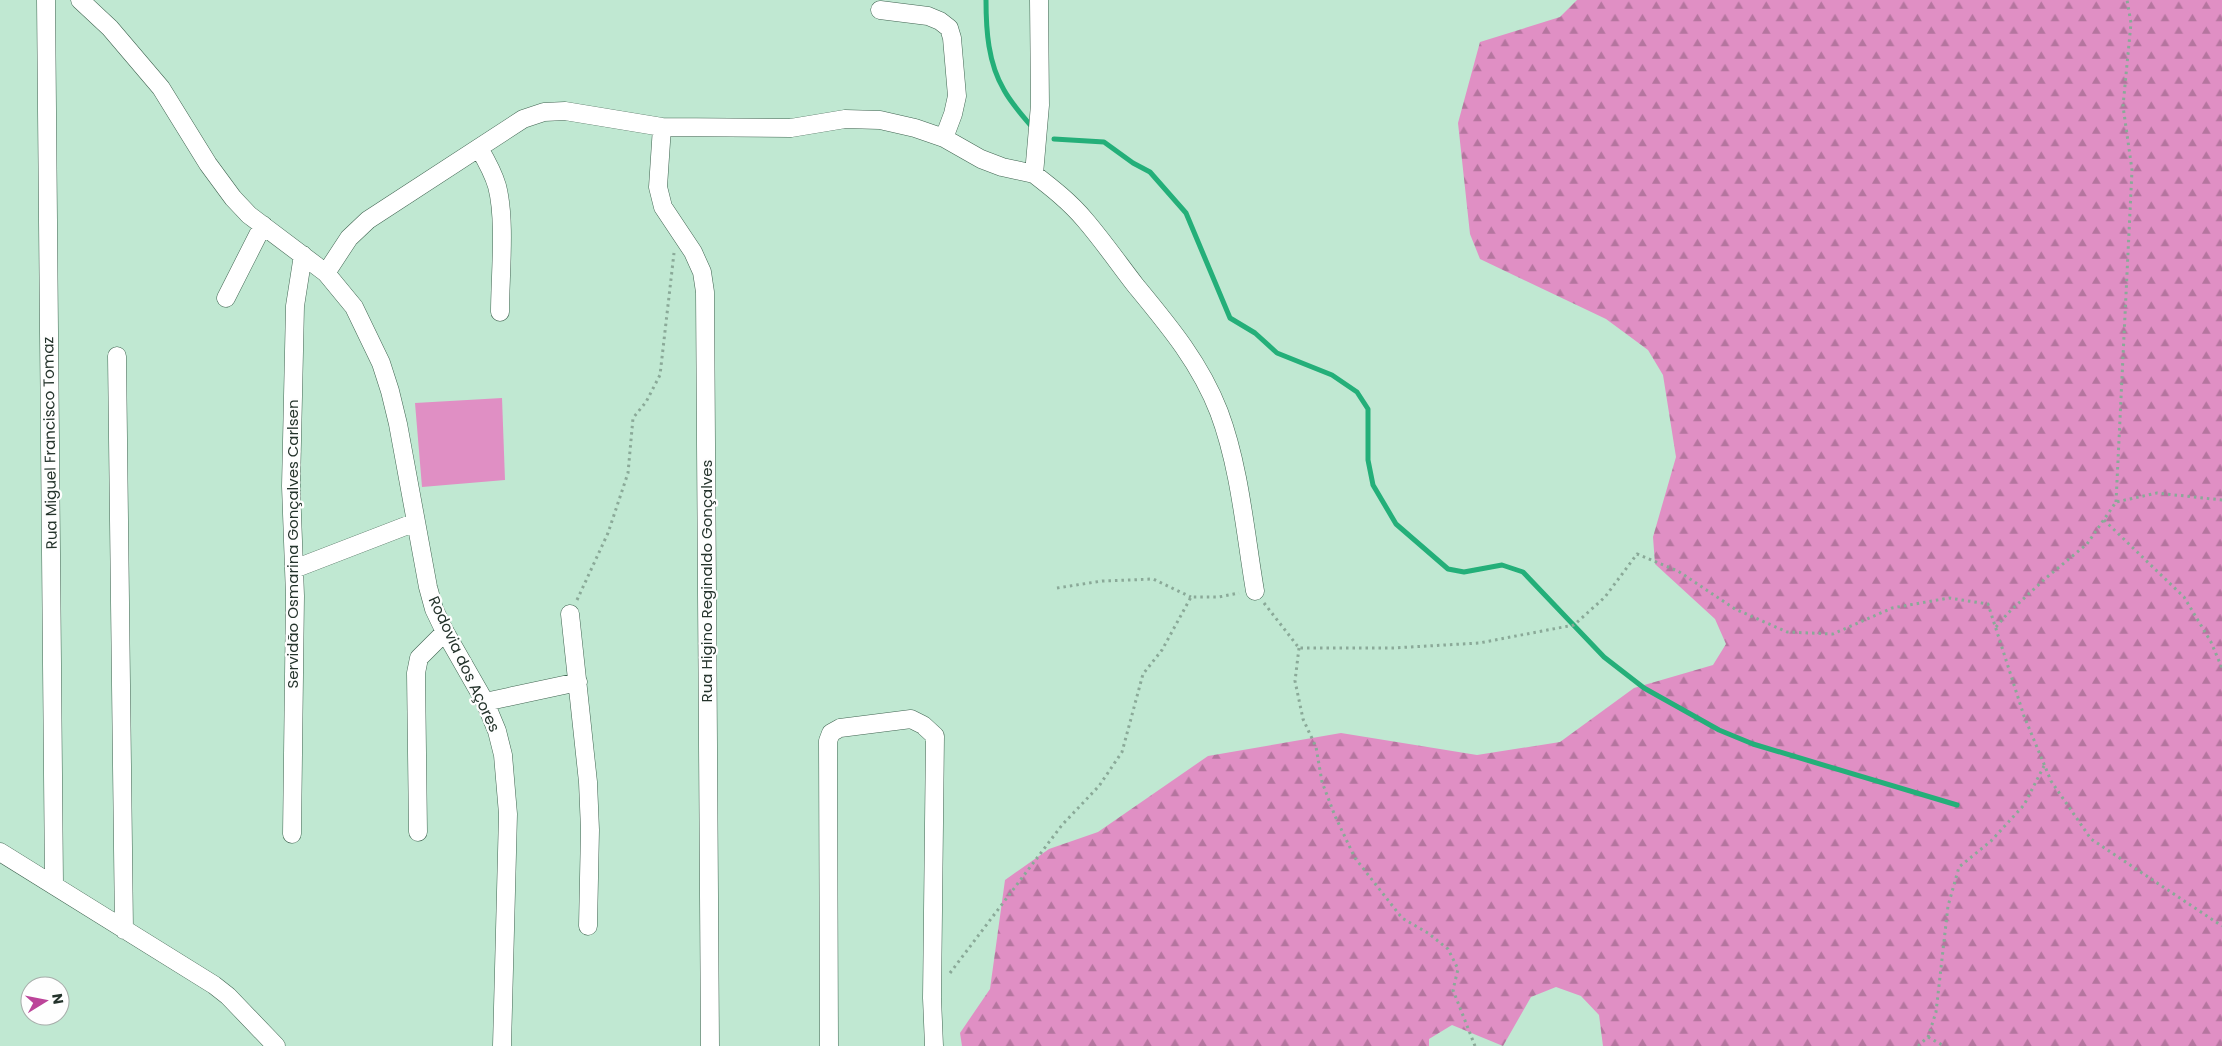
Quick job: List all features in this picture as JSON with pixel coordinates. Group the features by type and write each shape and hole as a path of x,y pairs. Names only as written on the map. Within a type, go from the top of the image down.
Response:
{"street":[{"name":"Rua Miguel Francisco Tomaz","path":"46,0 54,886"},
{"name":"Rodovia dos Açores","path":"80,0 110,28 161,88 219,180 238,204 263,226 326,273 354,307 382,363 398,424 434,609 485,702 499,739 507,792 502,1046"},
{"path":"1034,174 1040,105 1039,0"},
{"path":"880,10 928,16 940,21 948,28 952,38 956,96 954,114 944,138"},
{"path":"326,273 349,238 368,220 523,119 544,112 564,110 662,127 791,128 846,119 880,120 915,128 944,138 981,159 1002,167 1034,174 1061,195 1085,219 1186,347 1204,377 1220,414 1232,457 1255,591"},
{"name":"Rua Higino Reginaldo Gonçalves","path":"662,127 658,187 663,207 694,252 702,272 706,292 710,1046"},
{"path":"479,148 497,186 500,212 500,312"},
{"path":"226,298 263,226"},
{"name":"Servidão Osmarina Gonçalves Carlsen","path":"292,834 294,569 291,486 295,306 303,255"},
{"path":"117,356 124,930"},
{"path":"294,569 416,522"},
{"path":"570,614 590,820 588,926"},
{"path":"418,832 416,673 419,658 445,632"},
{"path":"485,702 578,682"},
{"path":"829,1046 828,741 831,733 840,728 911,719 923,725 935,736 932,998 934,1046"},
{"path":"0,852 214,985 228,996 276,1046"}],"path":[{"path":"1996,628 2008,613 2087,544 2116,502 2132,170 2123,106 2131,24 2127,0"},
{"path":"570,614 608,533 628,473 634,418 646,402 660,375 677,227"},
{"path":"2116,502 2157,493 2222,500"},
{"path":"2104,520 2184,597 2211,642 2222,668"},
{"path":"1299,648 1392,648 1479,643 1574,624 1605,597 1637,554 1678,571 1735,609 1787,632 1833,634 1892,608 1949,598 1988,604 2024,716 2051,781 2091,839 2222,926"},
{"path":"1057,588 1102,580 1153,579 1191,597 1219,597 1255,591 1299,648 1295,681 1303,719 1316,747 1322,782 1335,816 1355,858 1402,918 1428,933 1448,950 1458,969 1453,990 1474,1046"},
{"path":"949,974 1062,825 1099,786 1122,752 1143,674 1162,650 1191,597"},
{"path":"1918,1046 1928,1037 1936,1012 1948,906 1959,867 1992,841 2024,805 2045,766"},
{"path":"1928,1037 1944,1046"}],"green space":[{"path":"1577,0 2222,0 2222,1046 1603,1046 1599,1015 1581,996 1556,987 1531,997 1503,1046 1452,1025 1429,1039 1429,1046 962,1046 960,1033 990,989 1005,880 1049,849 1098,832 1208,756 1341,733 1477,755 1560,742 1634,688 1713,665 1726,644 1715,619 1655,564 1653,537 1676,457 1663,375 1648,350 1606,319 1480,259 1470,234 1458,123 1480,42 1560,17"},
{"path":"502,398 505,480 422,487 415,403"}],"waterway":[{"path":"986,0 987,35 994,69 1007,95 1032,127"},
{"path":"1054,139 1104,142 1133,163 1150,172 1186,213 1230,318 1255,333 1277,353 1332,375 1357,392 1368,409 1368,460 1373,485 1396,524 1448,569 1464,572 1502,565 1523,572 1604,657 1644,688 1719,730 1753,744 1957,805"}]}
